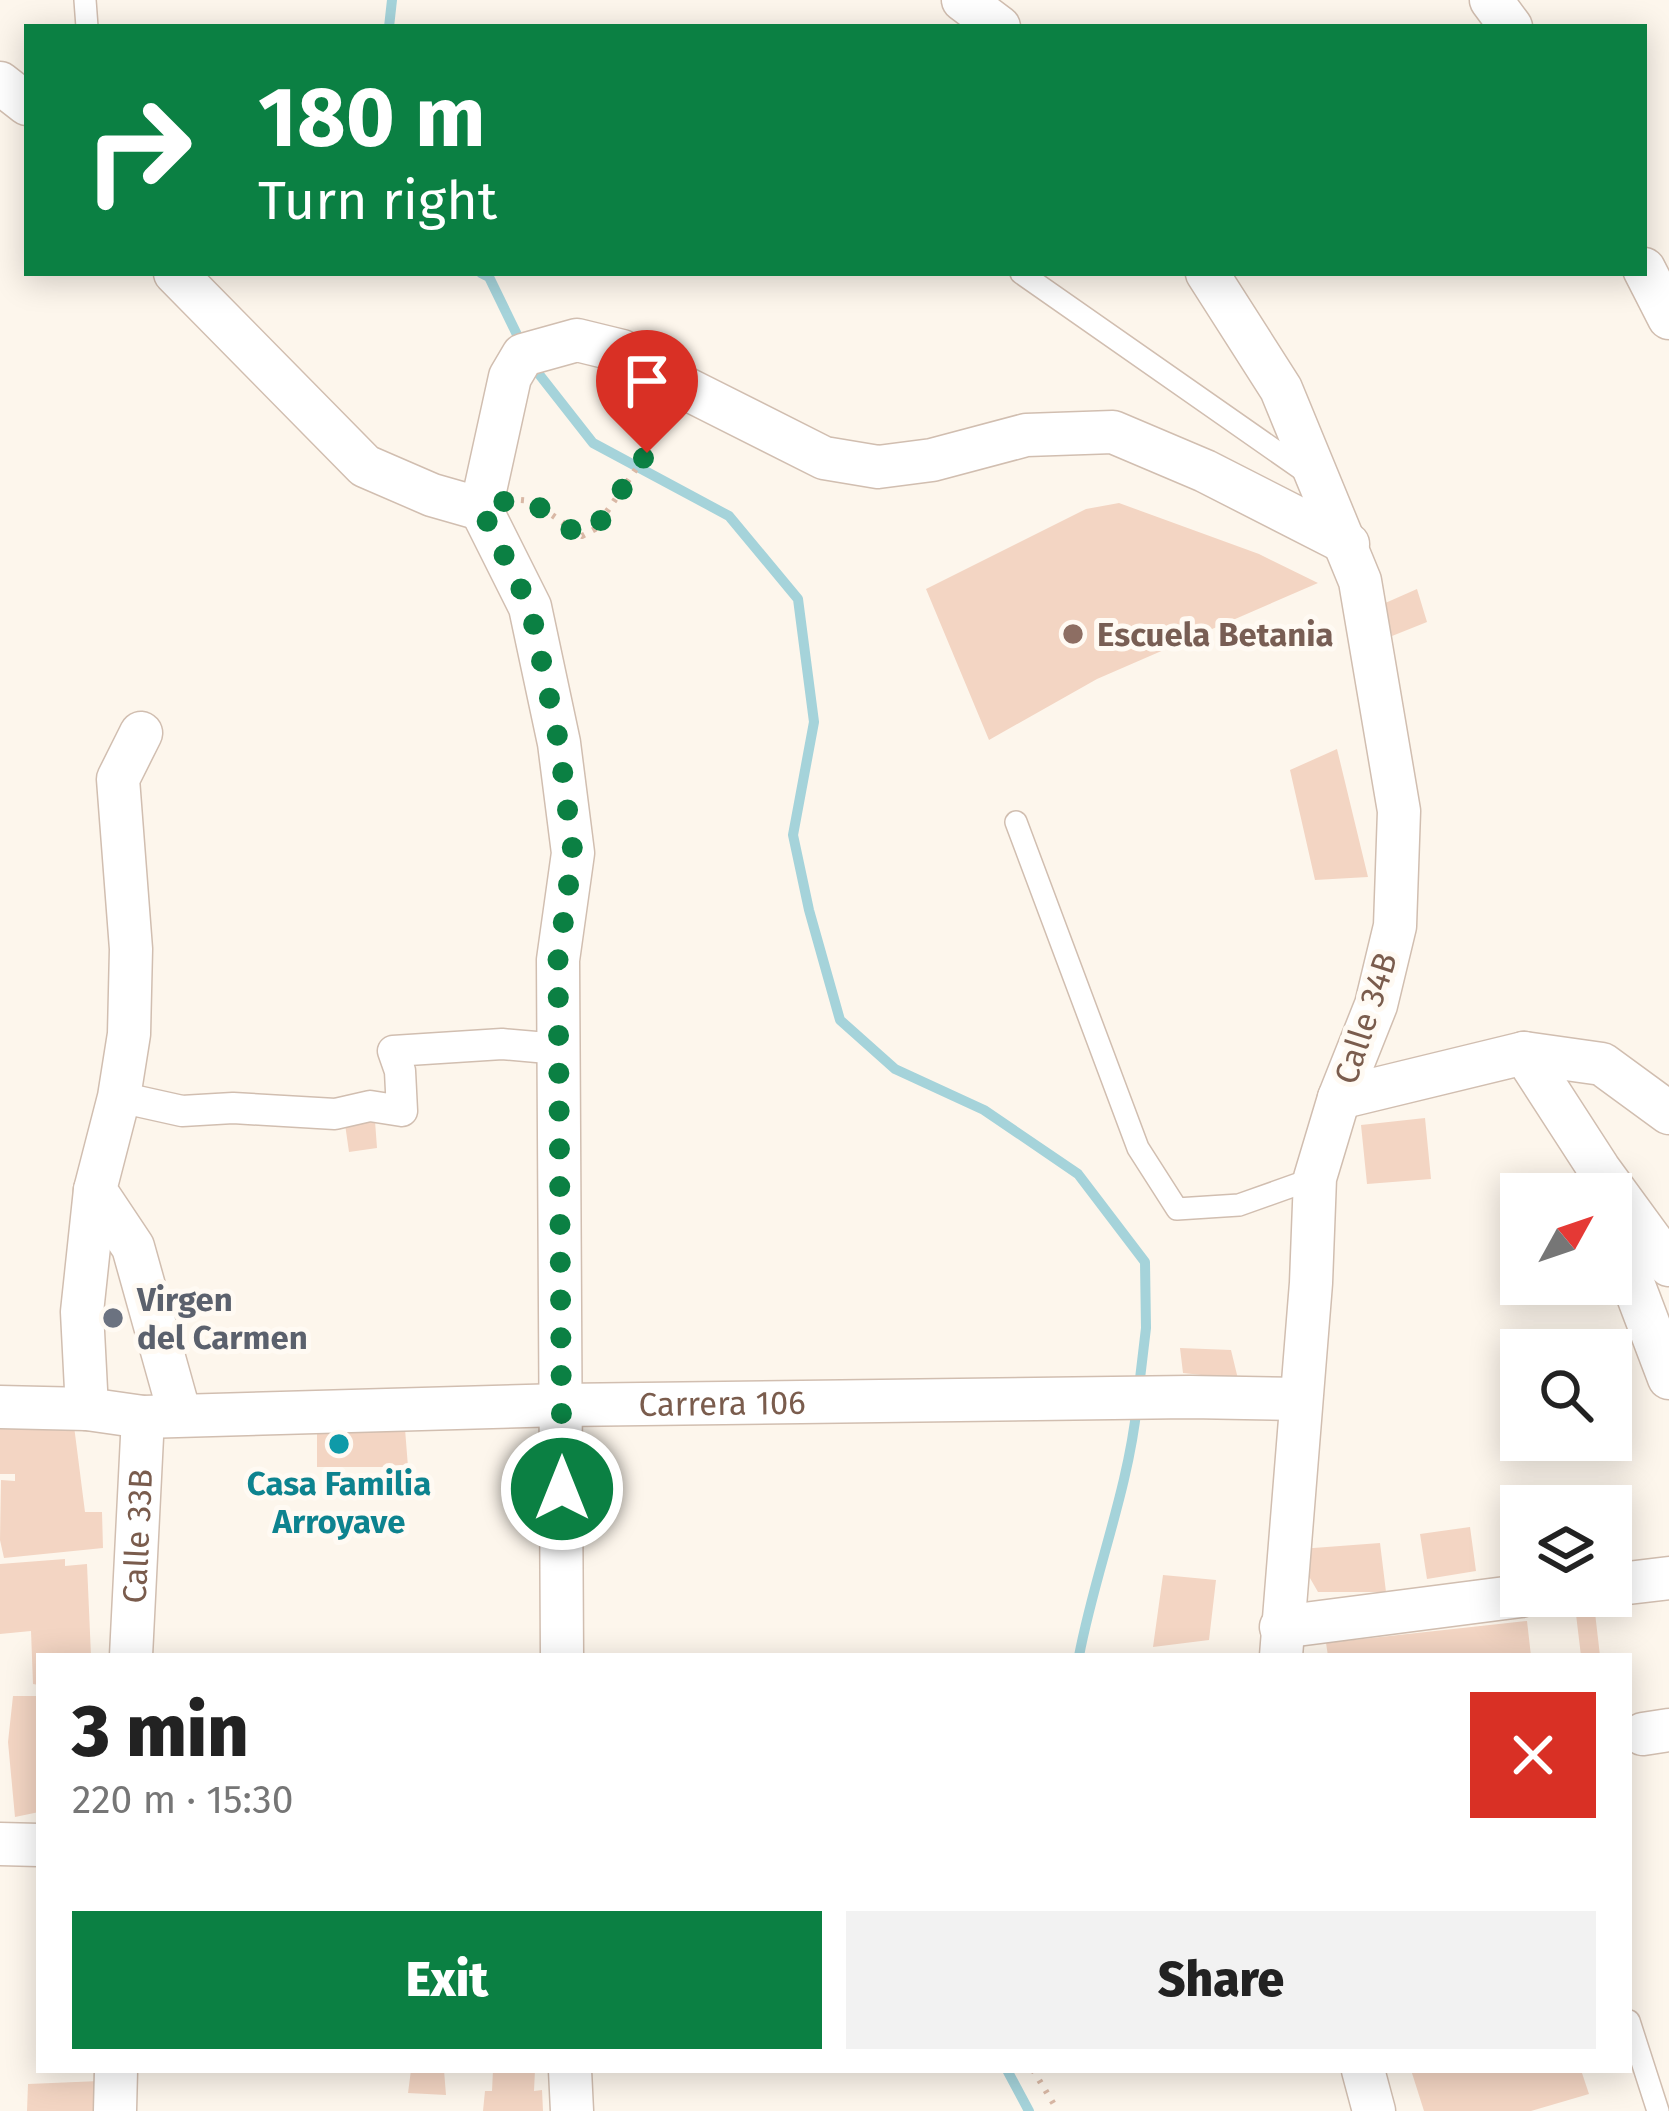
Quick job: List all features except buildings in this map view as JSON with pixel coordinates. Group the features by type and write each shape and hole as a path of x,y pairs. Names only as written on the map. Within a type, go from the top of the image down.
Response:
{"street":[{"path":"963,0 995,24"},
{"path":"0,83 24,102"},
{"path":"1647,275 1669,318"},
{"path":"179,276 365,466 432,496 481,509"},
{"name":"Calle 34B","path":"1209,276 1281,389 1348,544 1360,581 1399,811 1395,926 1376,1005 1339,1098 1315,1178 1281,1642"},
{"path":"562,1653 558,960 573,853 559,743 530,607 481,509 510,377 523,355 577,340 622,350 681,386 824,458 878,467 932,460 1025,435 1113,432 1205,471 1348,544"},
{"path":"87,1409 82,1312 95,1190 119,1097 129,1034 131,949 118,779 141,733"},
{"path":"119,1097 182,1112 232,1108 335,1114 370,1106 402,1111 400,1071 393,1051 502,1044 559,1049"},
{"path":"1339,1098 1524,1053 1603,1064 1669,1113"},
{"path":"1524,1053 1597,1173"},
{"name":"Calle 33B","path":"95,1190 133,1247 162,1416 131,1653"},
{"path":"1632,1219 1669,1265"},
{"path":"1632,1281 1669,1378"},
{"name":"Carrera 106","path":"4,1400 162,1416 562,1405 1190,1396 1301,1399"},
{"path":"1632,1582 1669,1578"},
{"path":"1281,1642 1500,1600"},
{"path":"0,1844 36,1845"},
{"path":"115,2111 116,2073"},
{"path":"570,2073 572,2111"},
{"path":"1365,2073 1374,2111"}],"lane":[{"path":"1025,276 1321,482"},
{"path":"1016,822 1138,1148 1177,1209 1239,1205 1315,1178"},
{"path":"1632,2034 1650,2109"}],"path":[{"path":"481,509 507,498 532,501 582,536 595,529 647,453"},
{"path":"1035,2073 1058,2111"}],"waterway":[{"path":"389,24 392,0"},
{"path":"487,276 523,347"},
{"path":"531,364 593,443 729,516 798,599 814,722 793,835 840,1020 895,1069 984,1110 1078,1174 1145,1262 1146,1328 1139,1387"},
{"path":"1080,1653 1126,1469 1137,1405"},
{"path":"1009,2073 1029,2111"}],"place":[{"name":"Escuela Betania","path":"1073,634"},
{"name":"Virgen del Carmen","path":"113,1318"},
{"name":"Casa Familia Arroyave","path":"339,1444"}],"route":[{"path":"562,1489 558,960 573,853 559,743 530,607 481,509 507,498 532,501 582,536 595,529 647,453"}]}
